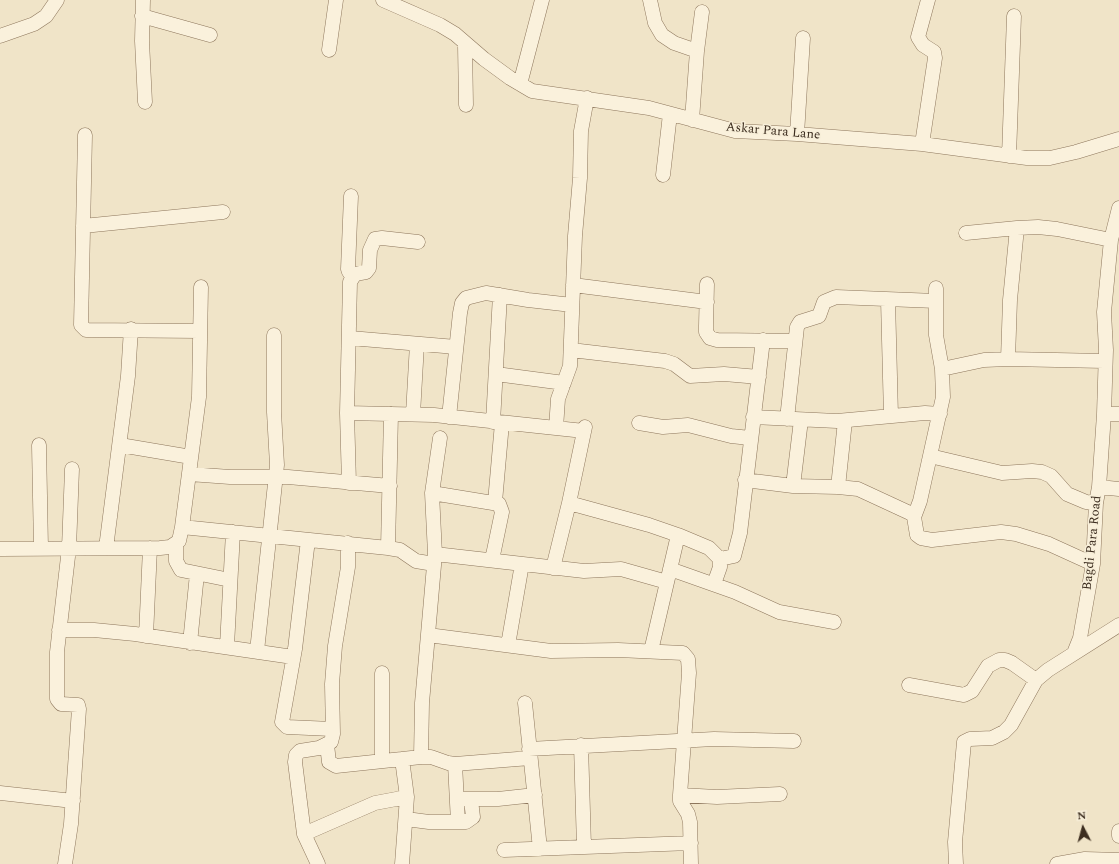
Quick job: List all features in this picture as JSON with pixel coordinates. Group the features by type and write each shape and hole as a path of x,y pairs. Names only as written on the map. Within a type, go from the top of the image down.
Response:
{"street":[{"path":"0,36 34,24 46,16 57,0"},
{"path":"143,0 142,16 145,102"},
{"path":"329,50 336,0"},
{"name":"Askar Para Lane","path":"383,0 440,25 455,34 465,45 532,91 649,108 735,131 797,134 922,144 1009,156 1050,158 1119,139"},
{"path":"520,84 542,0"},
{"path":"650,0 655,24 662,35 674,43 697,51"},
{"path":"922,144 935,58 934,52 923,45 918,37 928,0"},
{"path":"692,120 697,51 702,12"},
{"path":"142,16 210,35"},
{"path":"1009,156 1014,16"},
{"path":"797,134 803,38"},
{"path":"465,45 466,105"},
{"path":"556,428 558,399 570,366 581,132 586,98"},
{"path":"663,175 670,114"},
{"path":"85,135 81,325 86,330 132,329 200,331"},
{"path":"351,196 349,272 355,274 366,272 369,268 370,250 376,239 382,238 418,242"},
{"name":"Bagdi Para Road","path":"1074,653 1080,638 1093,564 1096,503 1099,487 1104,414 1104,312 1113,276 1111,240 1119,208"},
{"path":"83,226 223,212"},
{"path":"1008,359 1010,300 1017,228"},
{"path":"966,233 1017,228 1057,229 1111,240"},
{"path":"349,483 347,413 350,338 350,282 355,274"},
{"path":"708,284 706,332 710,338 717,340 795,341"},
{"path":"573,285 707,302"},
{"path":"201,287 199,396 182,527 176,545 176,561 181,570 230,580"},
{"path":"449,417 460,313 462,303 466,298 486,293 572,305"},
{"path":"495,502 497,422 496,374 500,294"},
{"path":"793,486 795,341 797,327 800,322 819,316 824,302 830,298 888,300 936,294 936,335 942,369 943,397 920,502 914,517 917,535 925,539 954,538 1001,532 1016,534 1049,544 1093,564"},
{"path":"888,300 891,416"},
{"path":"106,548 120,445 132,329"},
{"path":"257,651 278,458 274,412 274,336"},
{"path":"350,338 456,347"},
{"path":"720,559 731,558 736,552 740,533 750,438 763,340"},
{"path":"413,414 417,344"},
{"path":"571,350 665,362 674,364 690,376 724,374 759,377"},
{"path":"942,369 984,360 1104,361"},
{"path":"496,374 564,383"},
{"path":"347,413 413,414 556,428 585,429 553,568"},
{"path":"753,417 794,420 845,421 925,413 940,414"},
{"path":"388,548 391,414"},
{"path":"1104,414 1119,414"},
{"path":"838,487 845,421"},
{"path":"639,423 663,427 688,425 730,436 750,438"},
{"path":"421,757 421,730 435,559 432,493 440,438"},
{"path":"39,445 41,548"},
{"path":"120,445 191,457"},
{"path":"930,456 1002,473 1032,471 1042,472 1051,476 1071,496 1086,502 1096,503"},
{"path":"65,864 72,801 79,708 78,706 61,704 57,701 59,630 69,548 72,469"},
{"path":"189,474 230,477 276,476 390,486"},
{"path":"745,480 793,486 858,489 912,514 914,517"},
{"path":"1099,487 1119,489"},
{"path":"432,493 495,502 502,507 492,560"},
{"path":"569,503 678,534 708,548 720,559 720,567 714,584"},
{"path":"182,527 388,548 400,550 416,561 435,559 492,560 591,572 621,569 669,575 714,584 779,612 834,622"},
{"path":"227,646 233,532"},
{"path":"651,651 678,534"},
{"path":"308,540 293,657 283,717 284,726 332,729"},
{"path":"318,864 304,834 295,762 296,756 300,751 327,746 331,742 332,684 338,623 348,567 348,544"},
{"path":"0,549 150,548 170,547 176,545"},
{"path":"146,636 150,548"},
{"path":"508,645 522,564"},
{"path":"190,643 196,574"},
{"path":"956,864 955,842 964,742 970,739 992,738 1004,732 1011,725 1036,680 1048,670 1119,625"},
{"path":"59,630 107,631 190,643 227,646 293,657"},
{"path":"428,635 558,651 679,651 686,655 688,659 689,673 683,741 680,801 688,814 691,843 691,864"},
{"path":"909,685 964,695 972,691 988,666 999,660 1012,663 1036,680"},
{"path":"382,673 382,760"},
{"path":"525,703 540,849"},
{"path":"327,746 329,762 336,766 421,757 431,757 455,764 530,754 581,745 734,738 794,741"},
{"path":"581,745 584,847"},
{"path":"402,759 407,797 402,864"},
{"path":"455,764 458,822"},
{"path":"0,793 72,801"},
{"path":"680,795 717,797 780,794"},
{"path":"457,800 535,795"},
{"path":"304,834 375,803 407,797"},
{"path":"406,818 429,822 470,821 473,817 471,800"},
{"path":"1119,831 1119,836"},
{"path":"504,850 691,843"},
{"path":"1057,864 1086,859 1119,860"}]}
